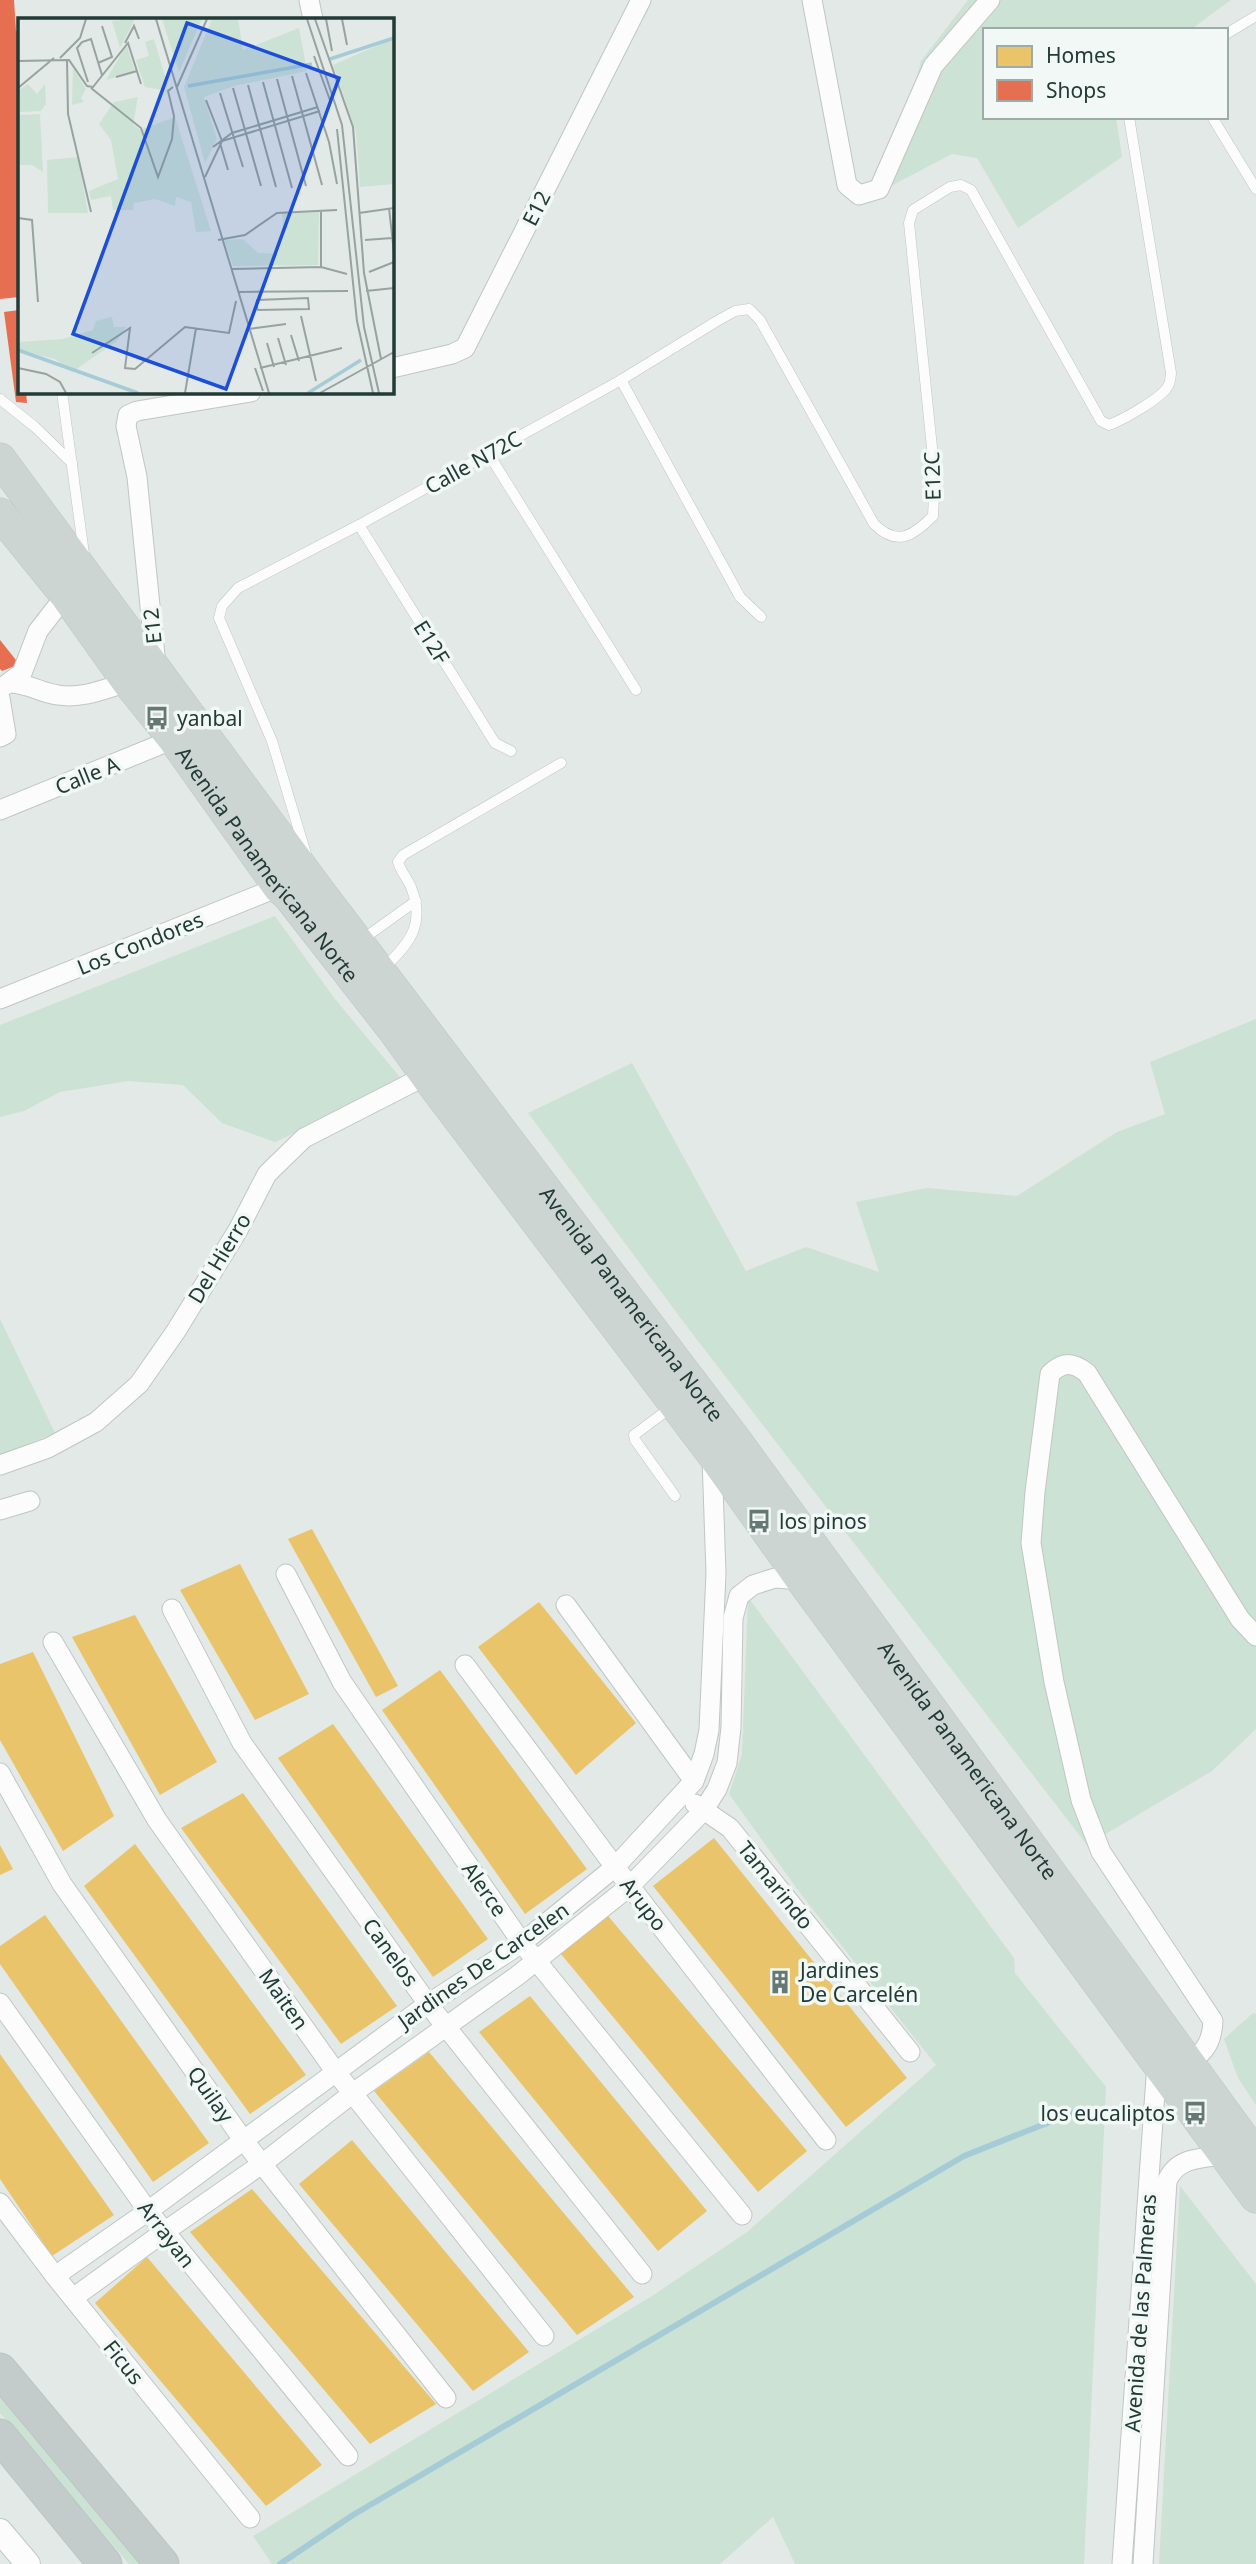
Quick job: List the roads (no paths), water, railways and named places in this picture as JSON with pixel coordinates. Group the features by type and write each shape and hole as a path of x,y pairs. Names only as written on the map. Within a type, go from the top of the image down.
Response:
{"highway":[{"path":"0,2370 162,2564"},
{"path":"0,2436 105,2564"}],"main road":[{"name":"Avenida Panamericana Norte","path":"0,459 77,585 142,676 315,886 380,972 438,1070 676,1404 802,1580 1256,2197"},
{"name":"Avenida Panamericana Norte","path":"0,514 77,585"},
{"name":"Avenida Panamericana Norte","path":"142,676 174,739 279,887 370,999 438,1070 736,1441 1256,2156"}],"street":[{"path":"309,0 313,18"},
{"name":"E12","path":"394,368 452,354 465,348 641,0"},
{"path":"812,0 847,185 859,195 879,189 933,66 990,0"},
{"name":"E12","path":"142,676 137,477 126,426 128,415 137,411 238,394"},
{"path":"3,690 22,673 38,631 77,585"},
{"path":"3,690 26,684 56,695 80,696 142,676"},
{"path":"0,737 6,734 3,690"},
{"name":"Calle A","path":"0,810 174,739"},
{"name":"Los Condores","path":"0,999 279,887"},
{"name":"Del Hierro","path":"0,1465 48,1448 96,1422 139,1384 176,1331 238,1230 267,1174 304,1138 438,1070"},
{"path":"1189,2063 1207,2048 1212,2036 1213,2021 1101,1852 1081,1800 1054,1682 1031,1543 1050,1374 1058,1366 1068,1363 1078,1365 1087,1373 1240,1619 1256,1636"},
{"name":"Jardines De Carcelen","path":"55,2276 244,2141 428,2004 522,1943 615,1867 689,1788 704,1754 709,1730 716,1573 712,1452"},
{"path":"0,1510 30,1501"},
{"name":"Alerce","path":"286,1574 342,1682 522,1943 742,2215"},
{"name":"Jardines De Carcelen","path":"73,2298 262,2164 353,2093 536,1962 630,1886 704,1811 717,1789 727,1763 732,1727 733,1618 738,1596 753,1585 775,1578 802,1580"},
{"name":"Tamarindo","path":"566,1605 704,1811 730,1828 910,2052"},
{"name":"Canelos","path":"172,1609 242,1743 428,2004 642,2274"},
{"name":"Maiten","path":"53,1642 157,1820 335,2071 544,2336"},
{"name":"Arupo","path":"465,1665 615,1867 826,2140"},
{"name":"Quilay","path":"0,1773 62,1884 244,2141 446,2398"},
{"name":"Arrayan","path":"0,2003 164,2232 348,2456"},
{"name":"Avenida de las Palmeras","path":"1122,2564 1157,2062"},
{"name":"Avenida de las Palmeras","path":"1143,2564 1167,2181 1171,2172 1182,2163 1225,2155"},
{"name":"Ficus","path":"0,2203 55,2276 250,2518"},
{"path":"0,2531 28,2564"}],"lane":[{"path":"1228,33 1256,16"},
{"name":"E12C","path":"735,312 749,309 760,320 874,524 884,534 897,538 917,532 933,516 934,477 909,223 913,211 950,187 961,185 971,191 1096,416 1109,425 1118,422 1164,392 1170,384 1171,373 1129,119"},
{"path":"1213,119 1254,183"},
{"name":"Calle N72C","path":"315,886 272,741 219,618 222,606 238,589 621,380 735,312"},
{"path":"621,380 740,597 761,617"},
{"path":"62,394 76,511 77,585"},
{"path":"0,399 35,426 45,439 72,463"},
{"path":"488,453 636,690"},
{"name":"E12F","path":"359,525 495,743 511,751"},
{"path":"380,972 411,938 417,921 416,901 398,863 403,855 561,763"},
{"path":"358,942 416,901"},
{"path":"674,1496 634,1435 676,1404"}],"waterway":[{"path":"280,2564 353,2515 964,2156 1080,2110"}],"place":[{"name":"yanbal","path":"157,718"},
{"name":"los pinos","path":"759,1521"},
{"name":"Jardines De Carcelén","path":"780,1982"},
{"name":"los eucaliptos","path":"1195,2113"}]}
